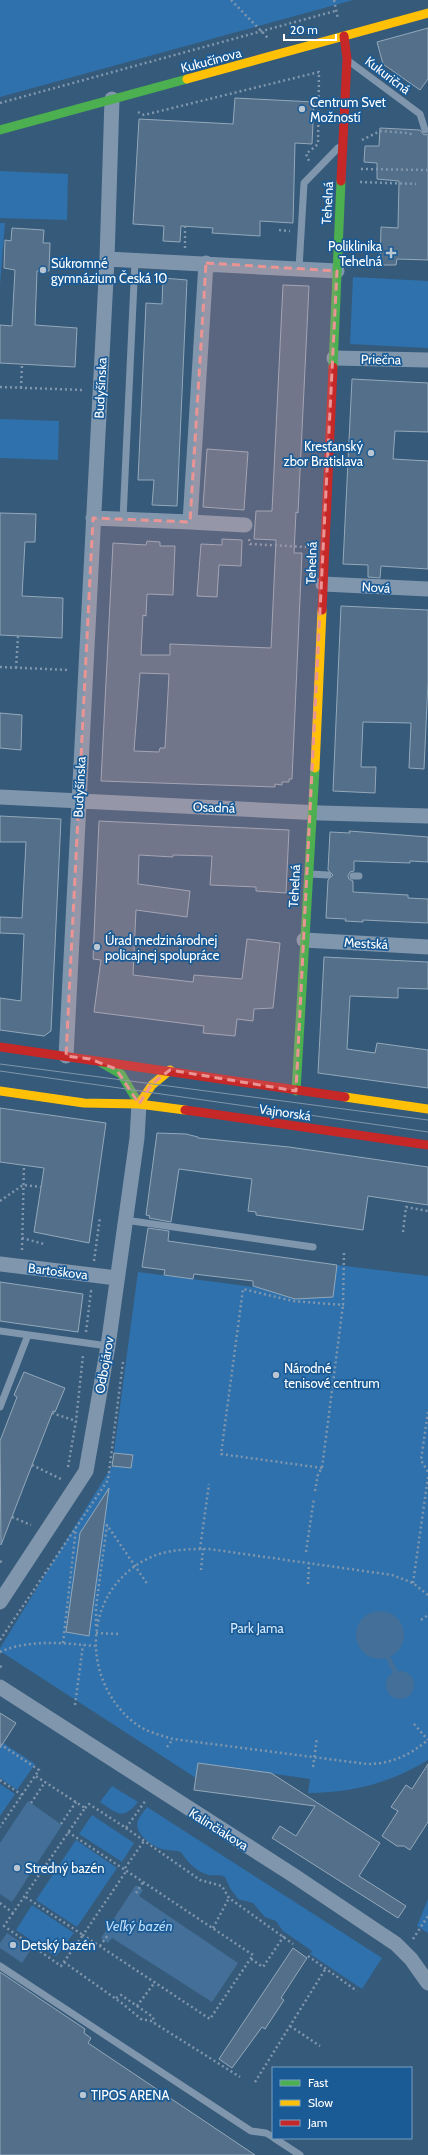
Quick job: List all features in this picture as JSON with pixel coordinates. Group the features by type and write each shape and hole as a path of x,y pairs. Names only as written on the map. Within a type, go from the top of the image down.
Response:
{"street":[{"name":"Kukučínova","path":"0,130 428,12"},
{"name":"Tehelná","path":"296,1091 334,358 347,60 344,36"},
{"name":"Budyšínska","path":"66,1056 107,258 112,99"},
{"path":"107,258 135,261 206,263 337,271"},
{"path":"190,522 206,263"},
{"name":"Priečna","path":"334,358 428,360"},
{"path":"93,518 245,525"},
{"name":"Nová","path":"323,584 428,589"},
{"name":"Osadná","path":"0,797 428,816"},
{"name":"Mestská","path":"304,940 428,947"},
{"name":"Vajnorská","path":"0,1047 170,1070 296,1091 428,1108"},
{"name":"Vajnorská","path":"90,1059 116,1069 126,1080 139,1104"},
{"path":"139,1104 145,1091 170,1070"},
{"name":"Vajnorská","path":"0,1091 84,1103 139,1104 428,1145"},
{"name":"Odbojárov","path":"0,1602 86,1471 108,1346 137,1138 139,1104"},
{"name":"Bartoškova","path":"0,1264 117,1278"},
{"name":"Kalinčiakova","path":"0,1687 293,1875 396,1944 428,1983"}],"lane":[{"name":"Kukuričná","path":"347,60 420,114 425,130"},
{"path":"299,268 304,184 343,143"},
{"path":"123,519 135,261"},
{"path":"308,874 328,875"},
{"path":"125,1220 313,1247"},
{"path":"0,1331 108,1346"},
{"path":"0,1407 28,1335"},
{"path":"0,1966 251,2131 266,2133 272,2137"},
{"path":"275,2139 300,2155"}],"path":[{"path":"231,0 275,44 278,54"},
{"path":"0,103 335,11"},
{"path":"132,109 144,116 320,72 319,83"},
{"path":"380,131 408,133"},
{"path":"377,170 428,170"},
{"path":"353,181 416,184"},
{"path":"185,227 185,252"},
{"path":"21,388 22,364"},
{"path":"0,387 83,390"},
{"path":"245,525 250,544 324,548"},
{"path":"16,668 18,636"},
{"path":"0,667 71,670"},
{"path":"15,1252 22,1253 24,1165"},
{"path":"0,1201 23,1185 41,1187"},
{"path":"403,1232 406,1207 428,1211"},
{"path":"94,1263 100,1217"},
{"path":"22,1238 44,1244"},
{"path":"315,1491 318,1474 322,1468 343,1305 344,1252"},
{"path":"322,1468 221,1454 243,1289 293,1301 343,1305"},
{"path":"57,1485 68,1467 76,1421 91,1291 84,1290"},
{"path":"428,1412 421,1460 428,1472"},
{"path":"52,1413 76,1421"},
{"path":"32,1465 61,1478"},
{"path":"413,1583 428,1477"},
{"path":"201,1570 201,1549 208,1484"},
{"path":"306,1552 314,1498"},
{"path":"12,1517 31,1524"},
{"path":"26,1531 35,1518"},
{"path":"148,1585 107,1525 96,1607 95,1646 102,1681 109,1695 123,1712 133,1722 152,1733 173,1739 314,1759 367,1764 387,1763 407,1755 428,1740 414,1724"},
{"path":"62,1643 76,1526"},
{"path":"96,1633 102,1610 109,1594 119,1580 134,1566 162,1553 182,1549 201,1549 392,1575 413,1583 428,1595"},
{"path":"0,1571 9,1558"},
{"path":"0,1561 4,1564"},
{"path":"308,1584 310,1563"},
{"path":"422,1620 428,1615"},
{"path":"96,1633 119,1634"},
{"path":"0,1652 14,1646 62,1643 95,1646"},
{"path":"75,1705 83,1645"},
{"path":"0,1666 4,1669"},
{"path":"313,1767 317,1738"},
{"path":"167,1747 173,1739"},
{"path":"0,1744 39,1770 0,1827"},
{"path":"34,1776 85,1808"},
{"path":"0,1780 22,1795"},
{"path":"31,1803 45,1782"},
{"path":"126,1828 146,1800"},
{"path":"61,1824 76,1802"},
{"path":"144,1841 84,1935 61,1966 4,1926 68,1832 89,1804 126,1828 200,1880 222,1886 229,1898 284,1936 293,1944"},
{"path":"24,1896 210,2019 254,1955 68,1832"},
{"path":"136,1893 144,1881"},
{"path":"213,1928 229,1898"},
{"path":"0,1903 13,1913"},
{"path":"403,1951 428,1916"},
{"path":"100,1946 108,1935"},
{"path":"251,1959 263,1967 284,1936"},
{"path":"308,1956 357,1991"},
{"path":"64,1962 116,1998 141,2019 155,2024 240,2077"},
{"path":"255,2082 326,1968"},
{"path":"137,2006 155,1982"},
{"path":"116,1998 121,1995 153,2017 155,2024"},
{"path":"290,2026 320,2046"}],"highlighted area":[{"path":"206,263 337,271 296,1091 170,1070 152,1084 139,1104 116,1069 90,1059 66,1056 93,518 190,522"}],"green space":[{"path":"0,0 353,0 0,97"},
{"path":"0,171 68,174 67,220 0,218"},
{"path":"0,223 5,223 0,285"},
{"path":"353,277 428,281 428,348 350,344"},
{"path":"0,419 59,421 58,460 0,458"},
{"name":"Park Jama","path":"337,1265 428,1276 428,1760 385,1781 355,1789 324,1793 308,1793 310,1779 198,1763 196,1778 0,1651 0,1648 112,1466 138,1272 333,1297"},
{"path":"3,1743 35,1764 17,1790 0,1778 0,1747"},
{"path":"0,1784 15,1794 0,1816"},
{"path":"112,1786 138,1802 128,1812 120,1814 100,1802"},
{"path":"147,1807 382,1958 362,1989 310,1954 312,1951 283,1931 276,1921 265,1917 253,1903 238,1899 230,1888 225,1877 204,1874 193,1866 181,1852 162,1849 153,1845 144,1838 138,1830 137,1825 139,1818"},
{"path":"92,1815 134,1843 122,1862 79,1834"},
{"path":"76,1840 117,1868 77,1927 36,1900"},
{"path":"428,1899 428,1933 417,1926"},
{"path":"32,1905 74,1933 56,1956 16,1930"}],"water":[{"path":"380,1611 389,1613 397,1618 402,1626 404,1635 402,1644 397,1652 389,1657 380,1659 371,1657 363,1652 358,1644 356,1635 358,1626 363,1618 371,1613"},
{"path":"400,1671 410,1675 414,1685 410,1695 400,1699 390,1695 386,1685 390,1675"},
{"name":"Stredný bazén","path":"28,1801 62,1825 12,1902 0,1894 0,1843"},
{"name":"Veľký bazén","path":"136,1885 143,1890 139,1896 238,1963 212,2002 112,1938 108,1943 101,1938"},
{"name":"Detský bazén","path":"7,1933 31,1949 22,1963 0,1948 0,1943"}],"building":[{"path":"428,28 428,79 420,90 383,64 377,42"},
{"path":"235,98 314,102 312,144 295,143 293,223 260,221 260,236 212,233 213,228 181,226 180,242 163,241 164,226 133,224 139,119 233,124"},
{"path":"380,128 420,130 424,135 428,134 428,260 397,259 396,265 380,265 381,227 398,228 399,181 377,179 377,163 364,162 365,146 379,146"},
{"path":"12,228 44,230 43,243 50,243 49,271 37,271 35,325 77,328 75,367 0,363 0,325 12,326 15,270 4,268 5,240 11,241"},
{"path":"163,278 187,280 177,506 152,505 154,480 138,480 146,303 162,304"},
{"path":"283,285 309,286 298,513 296,512 294,553 302,553 292,779 289,779 289,782 282,782 282,785 275,784 275,787 101,781 113,543 146,545 147,541 160,542 160,546 175,546 173,595 147,594 146,616 143,615 141,655 170,655 170,644 271,648 276,540 254,539 256,511 272,511","holes":["140,673 169,674 165,748 160,748 159,752 134,751"]},
{"path":"352,379 428,383 428,432 395,431 393,459 428,461 428,569 381,566 380,578 368,577 368,565 343,564"},
{"path":"207,449 248,452 244,510 203,507"},
{"path":"0,513 36,514 35,542 25,542 22,596 63,598 62,638 0,635"},
{"path":"222,539 242,540 241,566 219,565 217,597 197,596 201,544 222,545"},
{"path":"341,606 428,610 428,682 424,769 409,768 411,723 363,722 361,767 376,767 375,793 333,791"},
{"path":"0,713 22,715 21,750 0,748"},
{"path":"0,816 61,819 51,1031 44,1036 0,1030 0,998 21,1001 24,934 0,933 0,917 22,918 26,842 0,842"},
{"path":"99,821 289,830 286,893 256,891 256,887 210,885 212,856 173,855 173,857 139,855 138,884 190,891 187,917 136,910 133,975 193,982 194,975 242,979 247,939 280,943 273,1008 254,1009 253,1021 237,1019 235,1036 203,1033 204,1026 94,1012 101,960 93,959"},
{"path":"349,831 428,837 428,862 410,861 410,863 354,861 354,871 350,872 348,876 349,879 353,881 353,892 408,895 408,898 428,899 428,923 363,920 363,922 326,918 328,880 333,875 328,870 330,832 350,833"},
{"path":"324,957 428,962 428,989 398,988 398,998 350,996 347,1049 375,1053 377,1043 428,1050 428,1088 318,1073"},
{"path":"0,1108 106,1123 89,1243 34,1232 44,1168 0,1162"},
{"path":"157,1133 186,1134 198,1138 289,1147 428,1167 428,1205 368,1196 363,1230 256,1215 256,1212 248,1211 252,1179 179,1169 171,1222 149,1218 150,1216 146,1215"},
{"path":"148,1228 169,1231 168,1241 337,1265 333,1297 295,1299 253,1286 253,1281 194,1274 193,1279 164,1275 165,1270 142,1267"},
{"path":"0,1282 83,1294 78,1332 0,1321"},
{"path":"24,1372 65,1388 55,1412 53,1411 1,1545 0,1441 17,1397 14,1395"},
{"path":"114,1453 133,1455 131,1468 112,1466"},
{"path":"109,1488 89,1636 66,1632 80,1533"},
{"path":"0,1713 16,1723 0,1748"},
{"path":"198,1763 271,1773 380,1843 359,1876 406,1906 398,1918 272,1838 280,1826 296,1836 315,1806 194,1790"},
{"path":"428,1764 428,1822 410,1850 404,1846 397,1846 382,1836 398,1811 391,1807 406,1785 412,1789"},
{"path":"293,1948 307,1958 281,1998 284,2000 265,2029 262,2027 232,2068 219,2059"},
{"name":"TIPOS ARENA","path":"0,1972 85,2029 84,2033 91,2038 88,2043 255,2155 0,2155"}],"waterway":[{"path":"388,1657 395,1672"}],"tram line":[{"path":"0,1064 428,1120"},
{"path":"0,1071 428,1132"}],"traffic: fast":[{"path":"0,130 187,79"},
{"path":"333,367 341,181"},
{"path":"296,1091 315,768"},
{"path":"102,1063 121,1074 139,1104"}],"traffic: slow":[{"path":"187,79 428,13"},
{"path":"315,768 322,610"},
{"path":"139,1104 152,1085 170,1070"},
{"path":"0,1091 84,1103 139,1104 185,1110"},
{"path":"345,1097 428,1109"}],"traffic: jam":[{"path":"341,181 347,59 344,36"},
{"path":"322,610 333,367"},
{"path":"0,1047 345,1097"},
{"path":"185,1110 428,1145"}],"place":[{"name":"Centrum Svet Možností","path":"302,109"},
{"name":"Poliklinika Tehelná","path":"391,253"},
{"name":"Súkromné gymnázium Česká 10","path":"43,270"},
{"name":"Kresťanský zbor Bratislava","path":"371,453"},
{"name":"Úrad medzinárodnej policajnej spolupráce","path":"97,947"},
{"name":"Národné tenisové centrum","path":"276,1375"},
{"name":"Stredný bazén","path":"17,1868"},
{"name":"Detský bazén","path":"13,1945"},
{"name":"TIPOS ARENA","path":"83,2095"}]}
